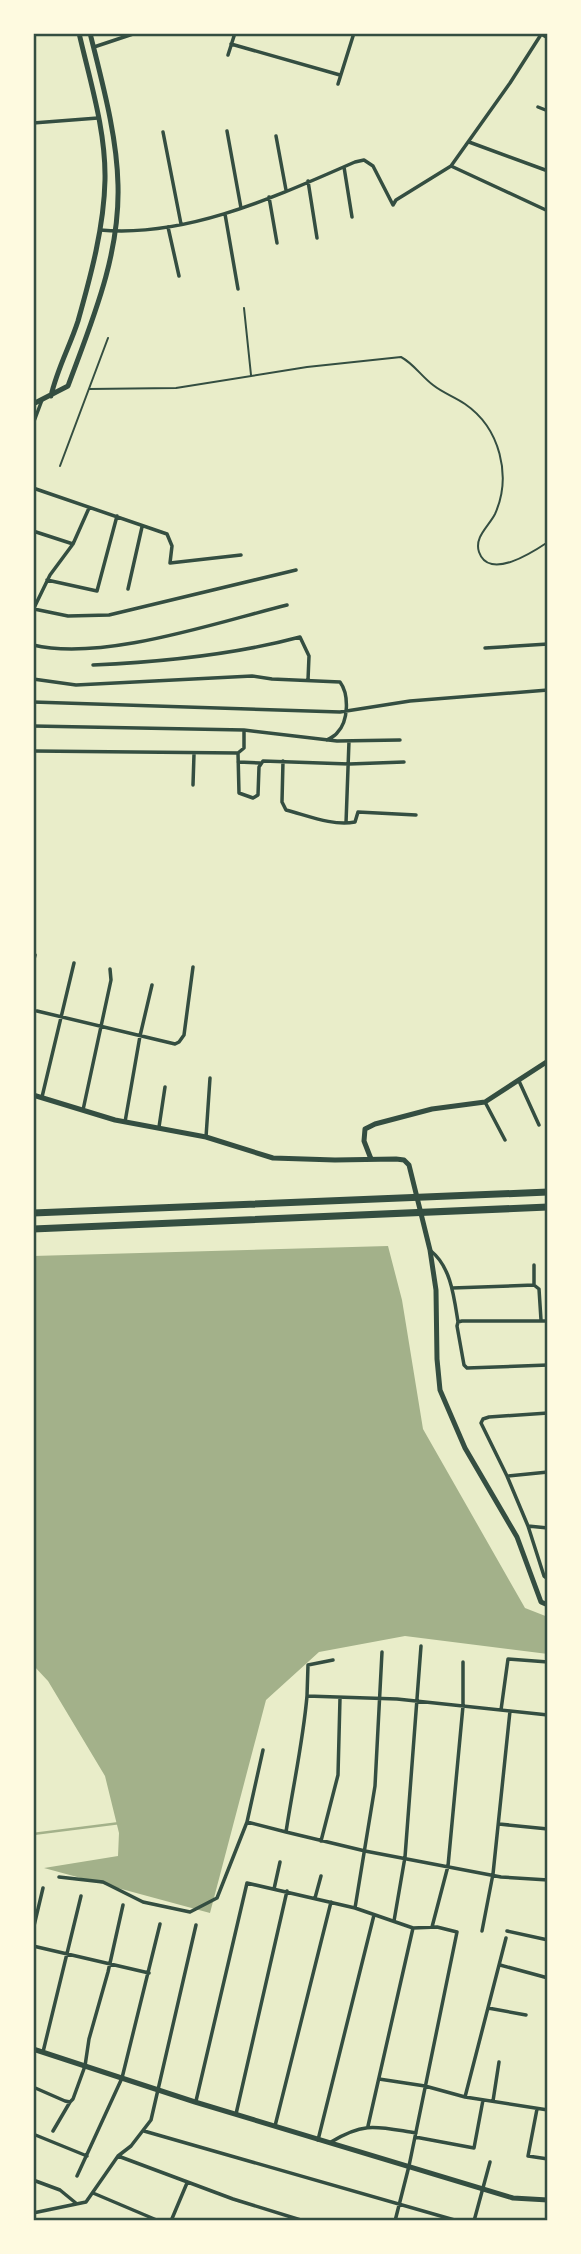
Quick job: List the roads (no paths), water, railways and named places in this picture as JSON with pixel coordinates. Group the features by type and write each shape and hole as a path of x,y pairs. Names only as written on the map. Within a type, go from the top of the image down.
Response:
{"highway":[{"path":"33,1213 548,1192"},
{"path":"33,1229 548,1207"}],"street":[{"path":"51,396 56,373 77,324 99,230 105,180 99,118 79,33"},
{"path":"33,404 68,386 103,290 114,231 118,185 113,138 90,33"},
{"path":"94,47 136,33"},
{"path":"228,55 234,33"},
{"path":"338,84 354,33"},
{"path":"99,230 156,230 225,214 364,160 373,166 393,205 396,200 451,166 541,34 548,38"},
{"path":"232,44 340,75"},
{"path":"538,107 548,111"},
{"path":"33,123 99,118"},
{"path":"227,131 241,208"},
{"path":"163,132 181,224"},
{"path":"276,135 286,190"},
{"path":"469,142 548,171"},
{"path":"451,166 548,211"},
{"path":"344,167 352,217"},
{"path":"308,181 317,238"},
{"path":"269,196 277,243"},
{"path":"225,214 238,289"},
{"path":"169,227 179,276"},
{"path":"33,424 42,400"},
{"path":"33,488 167,534 171,539 170,563 241,555"},
{"path":"89,508 73,544 47,580 33,610 68,616 108,615 296,570"},
{"path":"47,580 97,591 117,516"},
{"path":"128,589 142,527"},
{"path":"33,531 73,544"},
{"path":"33,645 66,648 109,646 287,605"},
{"path":"93,665 156,662 269,645 300,636 308,652 308,680"},
{"path":"485,648 548,644"},
{"path":"33,679 76,685 252,676 340,682 347,710 338,733 327,740"},
{"path":"33,702 347,710 410,701 548,690"},
{"path":"33,726 244,730 327,740 400,740"},
{"path":"33,751 238,753 244,748 244,730"},
{"path":"346,823 349,741"},
{"path":"238,753 239,793 253,799 258,795 260,763"},
{"path":"193,785 194,754"},
{"path":"283,761 282,802 286,810 334,823 355,822 358,812 416,815"},
{"path":"238,762 404,762"},
{"path":"33,964 35,955"},
{"path":"42,1097 74,963"},
{"path":"37,1011 176,1044 182,1039 193,967"},
{"path":"83,1110 111,980 110,969"},
{"path":"125,1122 152,985"},
{"path":"371,1159 364,1141 365,1129 432,1109 485,1102 547,1065"},
{"path":"206,1137 210,1078"},
{"path":"519,1081 539,1125"},
{"path":"159,1127 165,1087"},
{"path":"33,1095 125,1122 206,1137 273,1158 404,1160 409,1165 430,1250 436,1290 440,1390 465,1448 517,1537 541,1602 548,1605"},
{"path":"485,1102 505,1140"},
{"path":"430,1250 442,1259 452,1288 464,1365 467,1368 548,1364"},
{"path":"534,1265 534,1285"},
{"path":"452,1288 534,1285 539,1289 541,1320"},
{"path":"458,1322 548,1321"},
{"path":"548,1413 483,1419 481,1423 507,1476 528,1526 544,1576 548,1580"},
{"path":"507,1476 548,1472"},
{"path":"528,1526 548,1528"},
{"path":"394,1922 405,1857 421,1646"},
{"path":"355,1908 375,1786 382,1652"},
{"path":"501,1710 508,1659 548,1662"},
{"path":"286,1832 296,1764 305,1726 308,1665 333,1660"},
{"path":"432,1927 447,1866 463,1706 463,1662"},
{"path":"307,1696 418,1701 548,1715"},
{"path":"321,1841 338,1775 340,1698"},
{"path":"482,1931 493,1874 510,1711"},
{"path":"59,1877 103,1882 143,1902 190,1912 217,1898 247,1822 264,1750"},
{"path":"548,1771 548,1784"},
{"path":"247,1822 365,1852 493,1874 548,1880"},
{"path":"499,1824 548,1829"},
{"path":"274,1889 280,1863"},
{"path":"315,1898 321,1876"},
{"path":"195,2102 247,1882 355,1908 413,1928 432,1927 457,1932 409,2166 395,2221"},
{"path":"33,1930 43,1888"},
{"path":"236,2114 287,1891"},
{"path":"43,2052 81,1896"},
{"path":"275,2126 331,1902"},
{"path":"53,2131 74,2099 85,2066 89,2039 123,1905"},
{"path":"318,2140 374,1915"},
{"path":"78,2176 122,2078 160,1924"},
{"path":"33,2213 86,2202 118,2157 151,2120 195,1925"},
{"path":"368,2126 413,1928"},
{"path":"507,1931 548,1940"},
{"path":"465,2097 506,1938"},
{"path":"33,1946 149,1973"},
{"path":"500,1965 548,1978"},
{"path":"488,2008 526,2015"},
{"path":"33,2049 195,2102 482,2189 513,2198 548,2200"},
{"path":"493,2101 499,2062"},
{"path":"379,2079 425,2086 465,2097 548,2110"},
{"path":"33,2087 70,2102"},
{"path":"329,2143 344,2133 368,2126 474,2148 483,2100"},
{"path":"538,2109 528,2155 548,2159"},
{"path":"144,2131 458,2221"},
{"path":"33,2134 87,2156"},
{"path":"118,2157 187,2183 304,2221"},
{"path":"474,2221 490,2162"},
{"path":"33,2180 60,2189 76,2204"},
{"path":"171,2221 187,2183"},
{"path":"92,2193 159,2221"},
{"path":"43,2212 43,2221"}],"lane":[{"path":"244,308 251,376"},
{"path":"60,466 108,338"},
{"path":"89,389 176,388 307,367 401,357 414,364 431,384 473,411 486,425 496,443 502,462 503,484 494,515 480,537 480,556 487,562 499,565 524,556 548,542"}],"waterway":[{"path":"33,1834 120,1823"}]}
